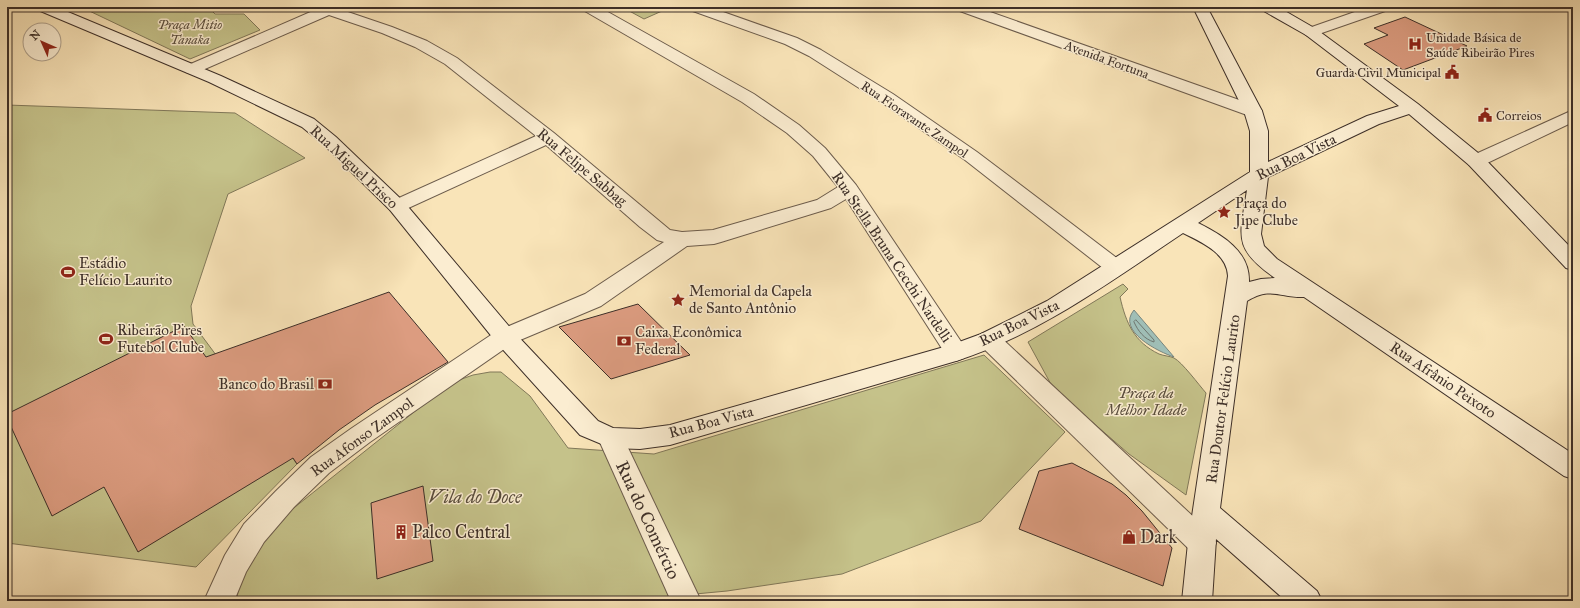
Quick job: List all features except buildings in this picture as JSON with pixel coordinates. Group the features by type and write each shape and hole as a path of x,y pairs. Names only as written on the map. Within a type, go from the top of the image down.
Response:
{"street":[{"name":"Rua Miguel Prisco","path":"45,7 192,69 280,109 308,124 330,140 397,206 505,338 600,433"},
{"name":"Rua Stella Bruna Cecchi Nardelli","path":"588,7 748,98 792,129 819,152 849,189 956,352"},
{"name":"Rua Fioravante Zampol","path":"695,7 791,41 815,53 886,98 971,156 1115,268"},
{"name":"Avenida Fortuna","path":"962,7 1253,111"},
{"path":"1200,7 1253,111 1259,131 1259,174"},
{"path":"1267,7 1311,32 1412,108 1476,161 1573,263"},
{"path":"1311,32 1383,7"},
{"name":"Rua Felipe Sabbag","path":"332,8 421,44 451,61 548,137 664,235 682,239 714,237 745,229 824,204 849,189"},
{"path":"192,69 332,8"},
{"name":"Rua Boa Vista","path":"600,433 640,439 670,435 956,352 989,340 1055,307 1259,174 1373,120 1412,108"},
{"path":"1476,161 1573,115"},
{"path":"397,206 548,137"},
{"name":"Rua Afrânio Peixoto","path":"1259,174 1251,234 1254,247 1259,255 1312,293 1573,468"},
{"name":"Rua Doutor Felício Laurito","path":"1183,224 1226,250 1234,260 1238,269 1237,297 1202,543 1197,601"},
{"name":"Rua Afonso Zampol","path":"219,601 235,564 254,532 320,465 361,435 505,338 593,300 682,239"},
{"name":"Rua Afrânio Peixoto","path":"1237,297 1248,290 1261,285 1277,285 1312,293"},
{"path":"989,340 1202,543"},
{"name":"Rua do Comércio","path":"600,433 686,601"},
{"path":"1207,513 1307,601"}],"green space":[{"name":"Praça Mitio Tanaka","path":"81,7 208,7 215,14 244,14 260,30 190,59"},
{"path":"622,7 671,7 644,19"},
{"name":"Ribeirão Pires Futebol Clube","path":"7,105 235,113 305,158 228,194 191,306 193,324 297,464 196,567 7,543"},
{"name":"Praça da Melhor Idade","path":"1123,284 1128,289 1120,297 1122,306 1128,323 1137,338 1143,344 1159,354 1172,357 1177,360 1206,393 1186,495 1129,454 1053,388 1028,342"},
{"name":"Vila do Doce","path":"984,355 1065,432 981,521 842,574 727,591 621,601 237,600 240,569 270,527 434,396 459,380 473,375 501,372 530,396 568,448 654,454"}],"water":[{"path":"1134,310 1174,357 1150,345 1135,333 1131,326 1130,318"}],"place":[{"name":"Unidade Básica de Saúde Ribeirão Pires","path":"1415,44"},
{"name":"Guarda Civil Municipal","path":"1452,72"},
{"name":"Correios","path":"1485,115"},
{"name":"Praça do Jipe Clube","path":"1224,212"},
{"name":"Estádio Felício Laurito","path":"68,272"},
{"name":"Memorial da Capela de Santo Antônio","path":"678,300"},
{"name":"Ribeirão Pires Futebol Clube","path":"106,339"},
{"name":"Caixa Econômica Federal","path":"624,341"},
{"name":"Banco do Brasil","path":"325,384"},
{"name":"Palco Central","path":"401,532"},
{"name":"Dark","path":"1129,537"}]}
